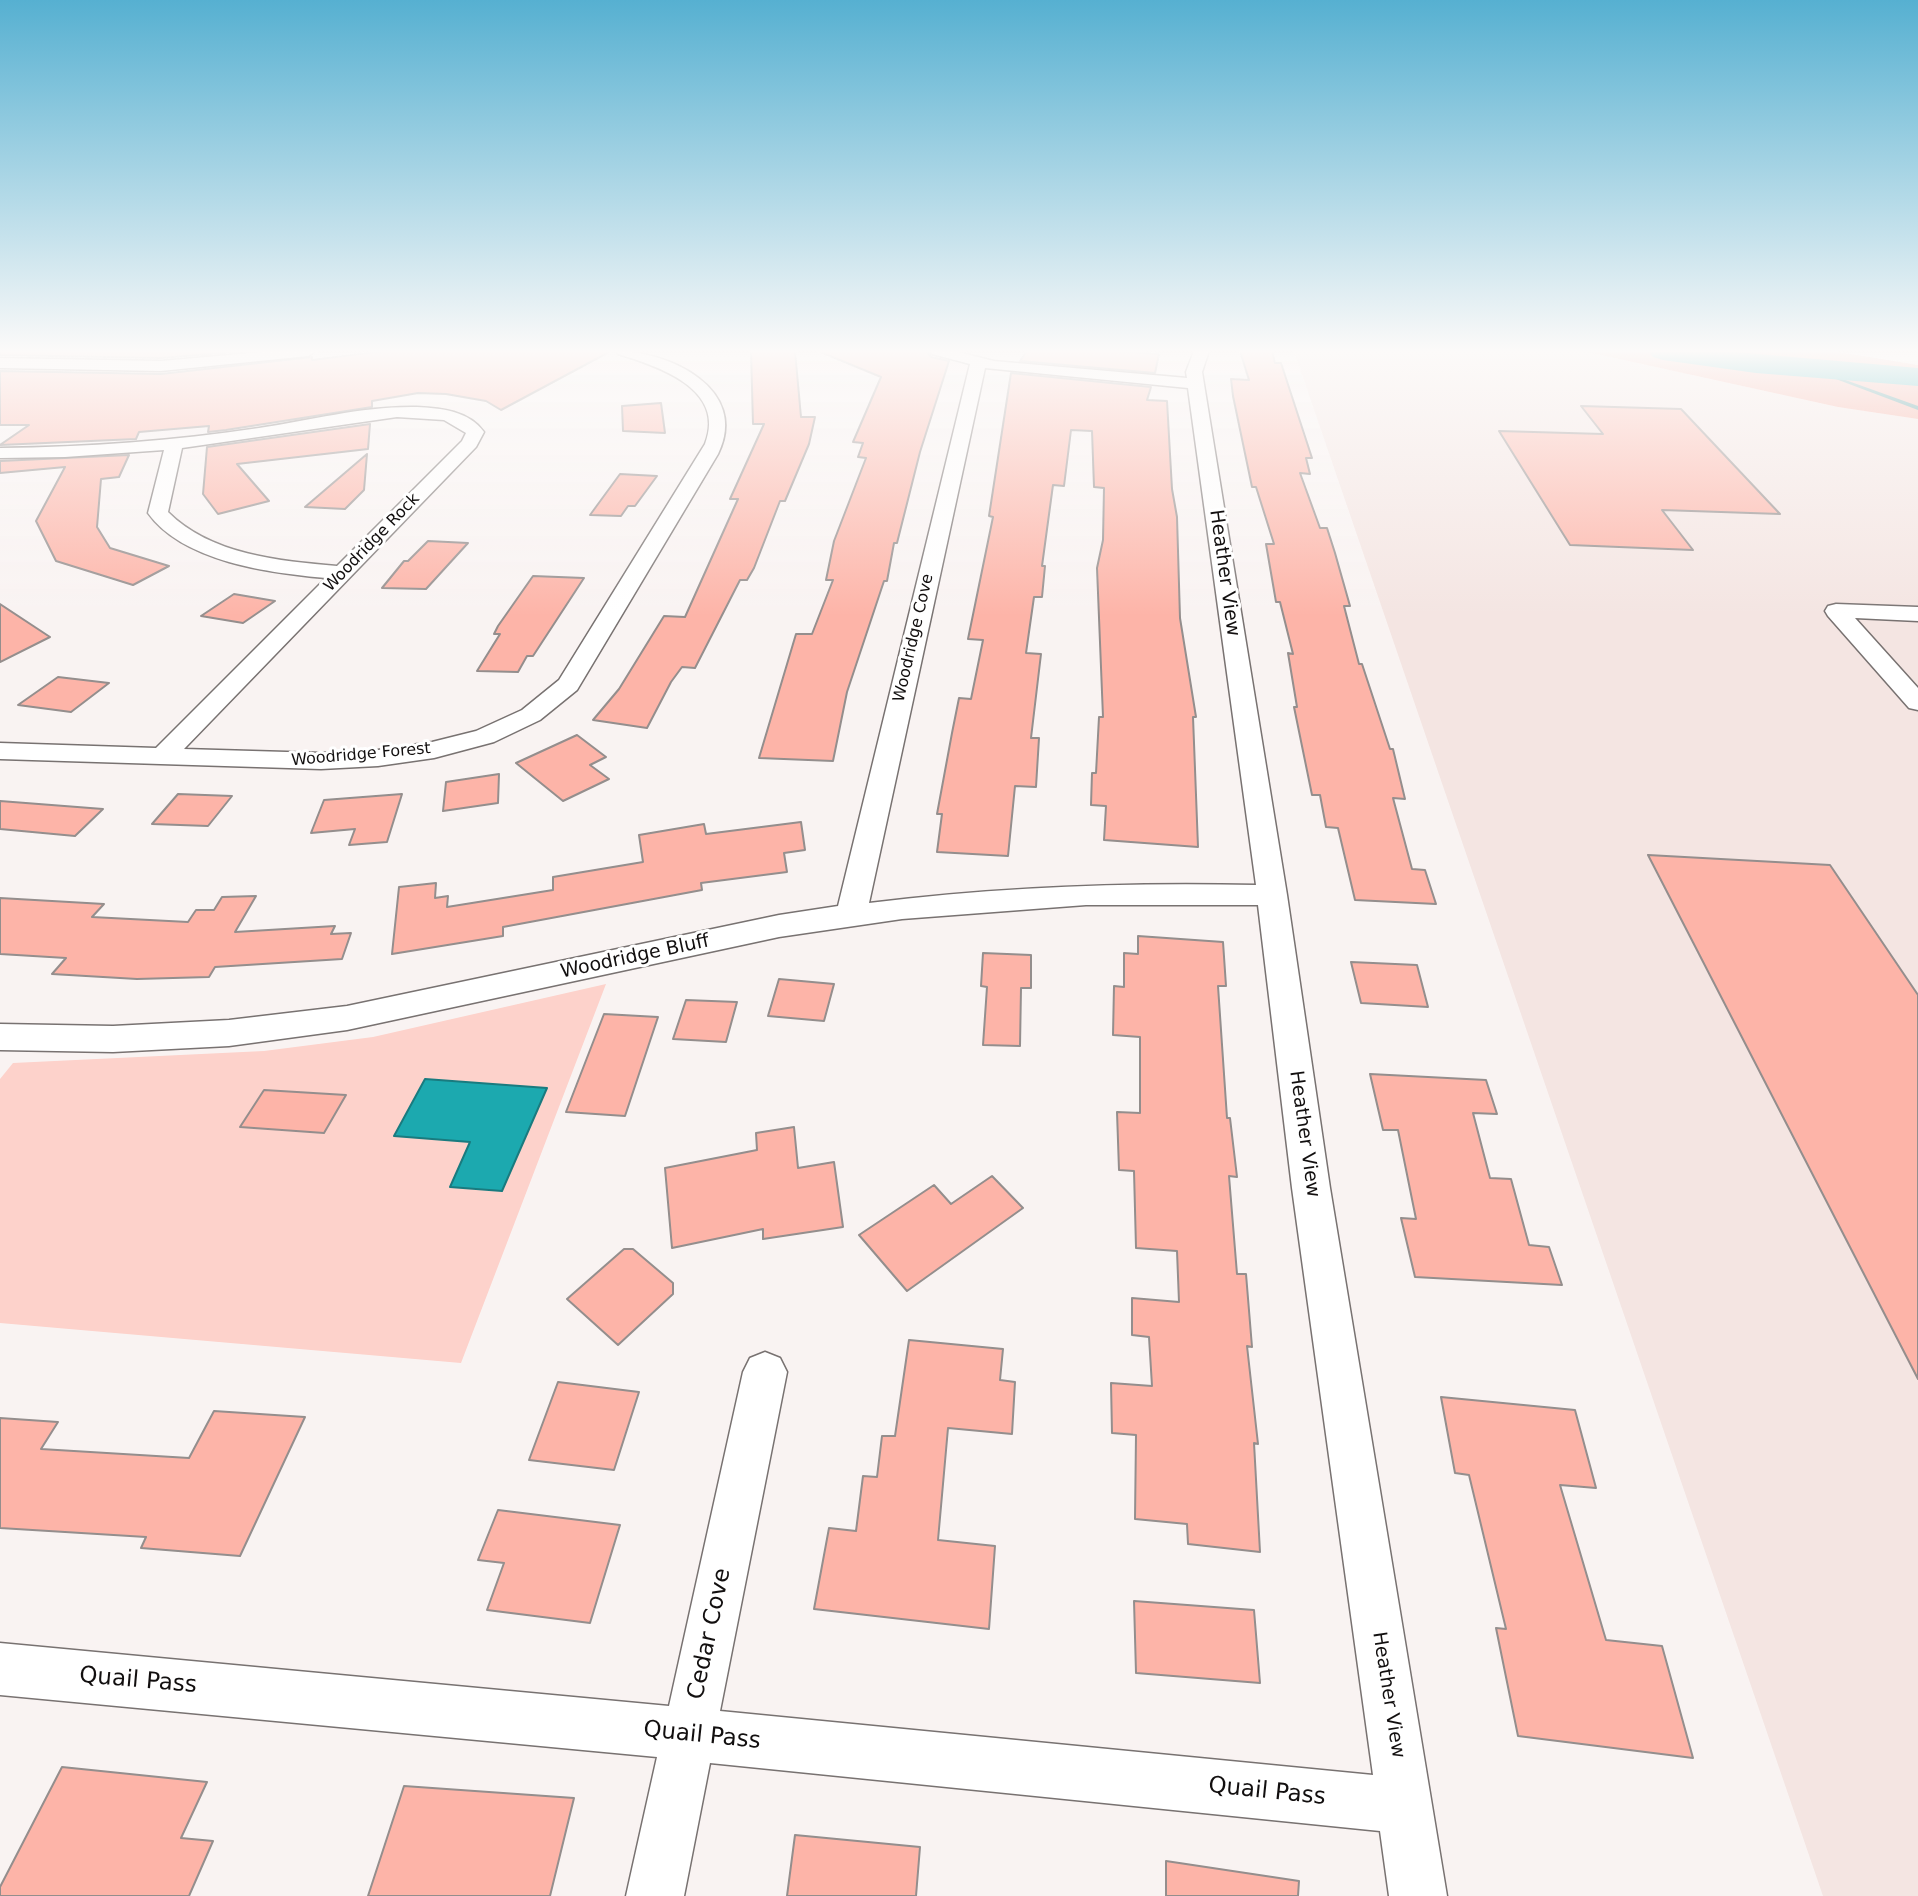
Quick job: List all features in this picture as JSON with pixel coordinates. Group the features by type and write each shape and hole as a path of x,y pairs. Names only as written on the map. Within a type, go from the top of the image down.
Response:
{"street":[{"name":"Woodridge Rock","path":"0,453 72,452 205,439"},
{"name":"Woodridge Rock","path":"163,756 472,439"},
{"name":"Woodridge Forest","path":"0,751 289,761 340,760 416,751 491,735 532,716 554,700 575,673 709,454 715,439"},
{"name":"Woodridge Cove","path":"851,914 960,439"},
{"name":"Heather View","path":"1207,439 1311,1188 1418,1896"},
{"path":"174,444 158,513 168,526 193,540 253,561 304,570 342,573"},
{"path":"1918,614 1836,611 1918,704"},
{"name":"Woodridge Bluff","path":"0,1037 113,1039 229,1033 347,1018 779,926 851,914 1106,893 1272,895"},
{"name":"Cedar Cove","path":"654,1896 765,1372"},
{"name":"Quail Pass","path":"0,1669 352,1700 1404,1806"}],"shaded area":[{"path":"1324,439 1918,439 1918,1896 1823,1896"},
{"path":"606,984 461,1363 0,1323 0,1079 13,1063 264,1051 373,1037"}],"water":[{"path":"425,1079 547,1088 502,1191 450,1187 470,1142 394,1136"}],"building":[{"path":"8,439 125,439 0,445"},
{"path":"260,439 369,439 368,449 237,464 269,501 218,514 203,494 207,447"},
{"path":"757,439 810,439 785,501 780,501 754,568 747,580 740,580 695,668 682,667 647,728 593,720 619,689 664,616 685,617 738,499 730,499"},
{"path":"854,439 924,439 897,543 894,543 887,581 884,581 847,692 833,761 759,758 796,634 812,634 833,580 826,580 834,541 866,458 858,457 863,443 853,442"},
{"path":"1001,439 1070,439 1064,486 1053,485 1042,566 1045,566 1042,597 1034,597 1026,653 1041,654 1031,738 1039,738 1036,787 1015,786 1008,856 937,852 942,814 937,814 959,698 971,699 983,640 968,639 993,517 989,516"},
{"path":"1092,439 1169,439 1172,489 1177,517 1180,618 1196,717 1193,717 1198,847 1104,840 1106,806 1091,805 1099,717 1103,717 1097,568 1103,540 1104,488 1094,487"},
{"path":"1242,439 1306,439 1312,458 1306,458 1310,474 1300,473 1320,528 1327,528 1350,606 1344,606 1359,664 1362,664 1390,749 1393,749 1405,799 1393,798 1412,869 1425,870 1436,904 1355,900 1338,828 1326,827 1320,795 1312,795 1294,707 1297,707 1288,653 1293,654 1280,602 1276,602 1266,544 1274,544 1256,487 1252,487"},
{"path":"1504,439 1710,439 1780,514 1662,510 1693,550 1570,545"},
{"path":"367,454 364,490 345,509 305,507"},
{"path":"129,455 119,477 101,479 97,527 110,548 169,566 133,585 56,561 36,521 65,467 0,473 0,461"},
{"path":"620,474 657,476 635,506 628,506 621,516 590,515"},
{"path":"428,541 468,543 426,589 382,588 404,561 408,561"},
{"path":"533,576 584,578 533,656 527,656 518,672 477,671 500,634 494,634 498,626"},
{"path":"234,594 275,601 243,623 201,616"},
{"path":"0,604 50,637 0,662"},
{"path":"58,677 109,683 71,712 18,705"},
{"path":"577,735 606,757 590,765 609,779 563,801 516,763"},
{"path":"499,774 498,803 443,811 446,782"},
{"path":"178,794 232,796 208,826 152,824"},
{"path":"402,794 387,842 349,845 355,829 311,833 324,800"},
{"path":"0,801 103,809 75,836 0,829"},
{"path":"801,822 805,850 784,853 787,872 701,883 702,890 503,927 503,936 392,954 399,887 436,883 435,898 448,896 447,907 553,890 553,877 643,862 639,835 704,824 706,834"},
{"path":"1648,855 1830,865 1918,995 1918,1379"},
{"path":"256,896 235,932 335,926 331,934 351,933 342,959 215,967 209,977 137,979 52,974 66,958 0,954 0,898 104,904 92,917 188,922 196,910 214,910 222,897"},
{"path":"1138,936 1223,942 1226,986 1218,986 1227,1118 1230,1118 1237,1177 1229,1176 1237,1274 1246,1274 1252,1347 1247,1346 1258,1444 1254,1443 1260,1552 1188,1544 1187,1524 1135,1519 1136,1435 1112,1433 1111,1383 1152,1386 1149,1337 1132,1335 1132,1298 1179,1302 1177,1251 1136,1248 1134,1171 1119,1170 1117,1112 1140,1113 1140,1037 1113,1035 1114,986 1124,987 1124,953 1138,954"},
{"path":"983,953 1031,955 1031,988 1021,988 1020,1046 983,1045 987,987 981,986"},
{"path":"1351,962 1417,965 1428,1007 1361,1003"},
{"path":"779,979 834,984 824,1021 768,1016"},
{"path":"686,1000 737,1002 726,1042 673,1039"},
{"path":"604,1014 658,1017 625,1116 566,1112"},
{"path":"1370,1074 1486,1080 1497,1114 1473,1113 1490,1178 1511,1179 1529,1245 1549,1247 1562,1285 1415,1277 1401,1218 1416,1219 1398,1130 1383,1130"},
{"path":"264,1090 346,1095 324,1133 240,1127"},
{"path":"794,1127 798,1168 834,1162 843,1227 763,1239 763,1229 672,1248 665,1168 757,1150 756,1133"},
{"path":"992,1176 1023,1208 907,1291 859,1235 934,1185 951,1204"},
{"path":"624,1249 633,1249 673,1283 673,1294 618,1345 567,1299"},
{"path":"909,1340 1003,1349 1000,1380 1015,1382 1012,1434 948,1428 938,1540 995,1546 989,1629 814,1609 829,1528 856,1531 863,1476 877,1477 882,1436 895,1436"},
{"path":"558,1382 639,1392 614,1470 529,1460"},
{"path":"1441,1397 1575,1410 1596,1488 1560,1485 1606,1640 1662,1646 1693,1758 1518,1736 1496,1628 1506,1629 1469,1475 1455,1473"},
{"path":"214,1411 305,1417 240,1556 141,1548 146,1537 0,1528 0,1418 58,1422 41,1449 189,1458"},
{"path":"498,1510 620,1525 590,1623 487,1610 504,1563 478,1560"},
{"path":"1134,1601 1254,1610 1260,1683 1136,1673"},
{"path":"62,1767 207,1782 181,1838 213,1841 189,1896 0,1896 0,1887"},
{"path":"404,1786 574,1798 550,1896 368,1896"},
{"path":"795,1835 920,1847 916,1896 787,1896"},
{"path":"1166,1861 1299,1881 1298,1896 1166,1896"}]}
